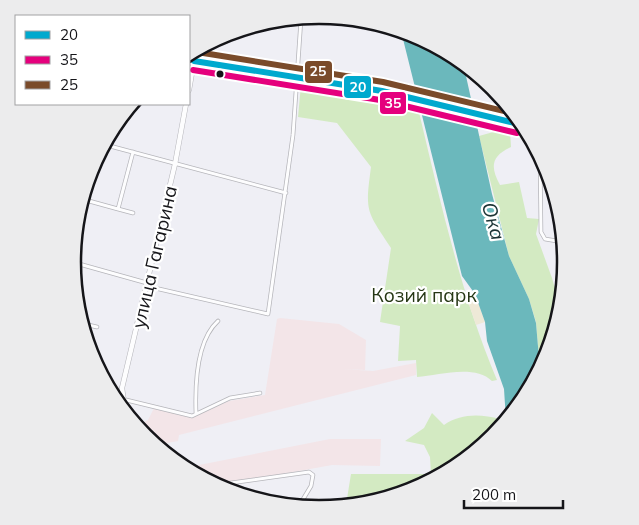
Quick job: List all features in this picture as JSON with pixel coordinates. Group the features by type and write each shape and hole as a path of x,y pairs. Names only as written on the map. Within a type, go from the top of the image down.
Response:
{"main road":[{"path":"192,61 382,92 513,123"},
{"path":"190,76 191,62"},
{"name":"улица Гагарина","path":"121,395 176,164 186,105"}],"street":[{"path":"81,265 147,285 268,314 286,193 298,78 301,24"},
{"path":"111,146 286,193"},
{"path":"118,209 132,152"},
{"path":"540,171 540,227 543,236 548,240 557,241"},
{"path":"89,201 133,213"},
{"path":"196,413 195,385 199,357 210,328 218,321"},
{"path":"89,325 97,327"},
{"path":"125,400 192,416 230,398 260,393"},
{"path":"229,483 309,472 313,475 311,486 302,501"}],"shaded area":[{"path":"277,319 339,324 366,340 365,370 343,369 373,371 416,363 416,375 179,435 178,441 164,444 143,423 148,420 154,408 192,417 229,401 265,395"},
{"path":"330,439 381,439 380,466 332,465 255,479 225,482 195,466"}],"green space":[{"name":"Козий парк","path":"301,85 418,108 462,280 497,380 492,381 485,376 467,372 417,377 416,360 398,361 400,326 380,322 391,248 376,226 369,210 368,193 371,167 337,123 298,117"},
{"path":"504,129 510,130 511,147 504,150 496,158 494,163 495,173 500,185 519,182 527,218 539,219 536,234 556,293 546,339 539,357 536,322 529,299 509,256 479,136"},
{"path":"432,413 444,425 457,418 471,416 486,416 500,419 465,452 431,474 430,457 424,445 405,441 424,428"},
{"path":"351,474 430,474 396,489 366,497 347,500"}],"sand":[{"path":"475,294 485,322 476,325 467,299"}],"water":[{"name":"Ока","path":"403,39 425,48 465,73 492,194 509,256 529,299 536,323 539,357 526,382 505,412 504,389 487,341 485,322 475,294 462,276"}],"pier":[{"path":"414,93 475,108 477,119 417,106"}],"transit line":[{"name":"25","path":"205,53 383,82 504,111"},
{"name":"20","path":"194,61 382,91 513,123"},
{"name":"35","path":"193,70 380,100 517,133"}]}
